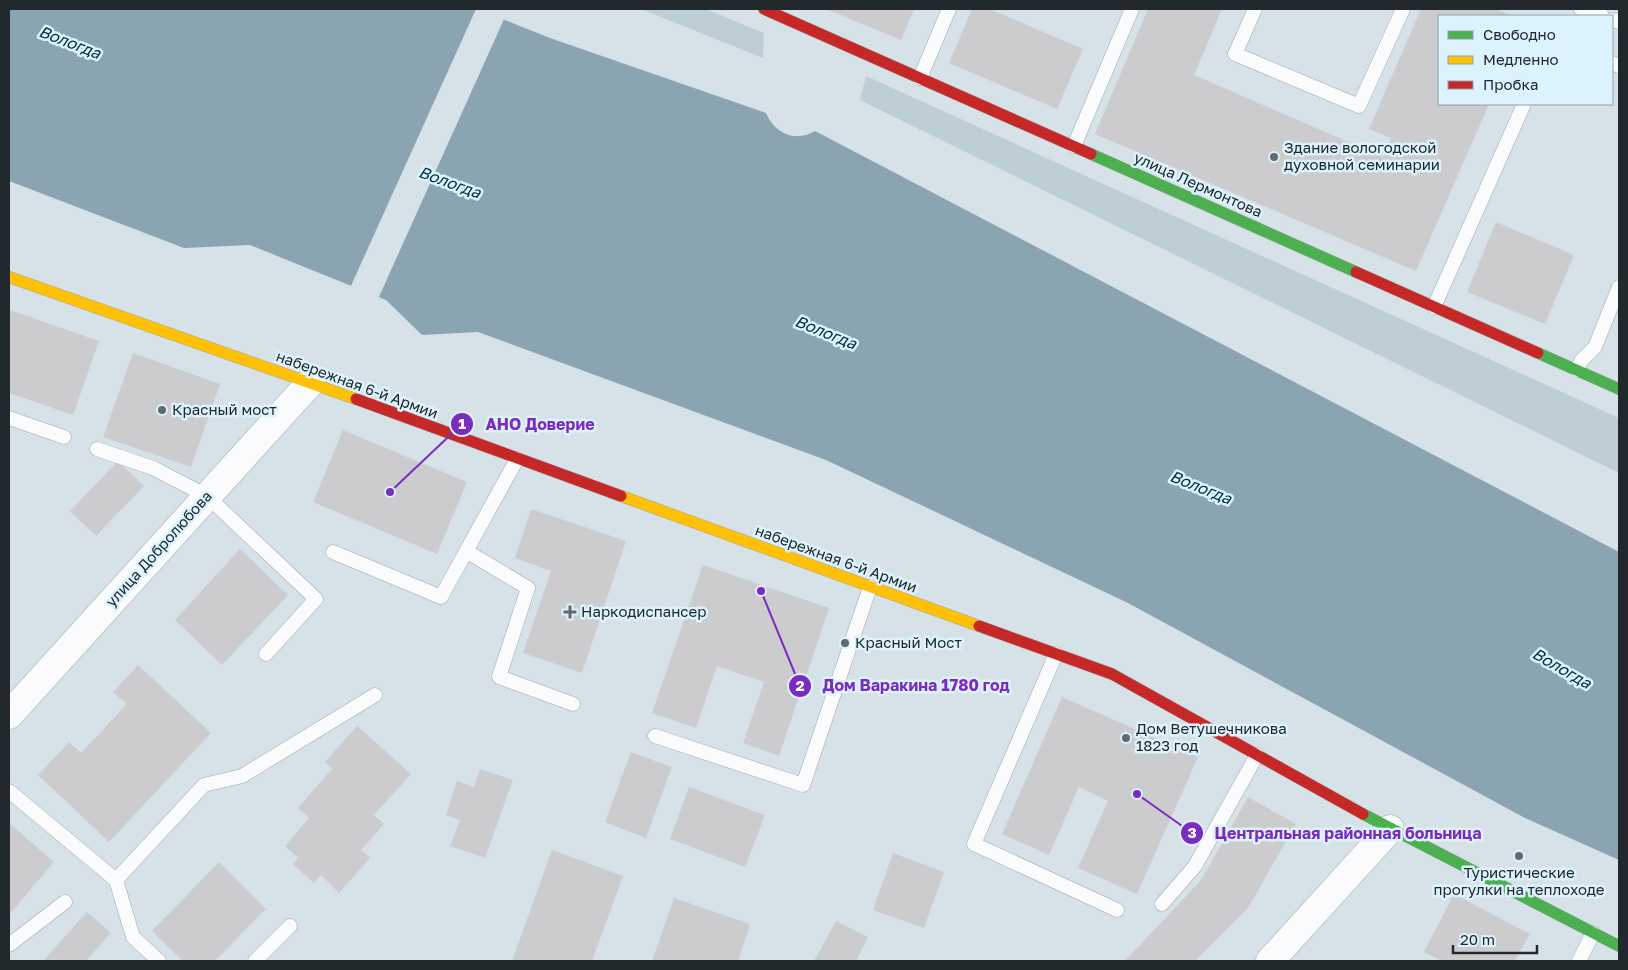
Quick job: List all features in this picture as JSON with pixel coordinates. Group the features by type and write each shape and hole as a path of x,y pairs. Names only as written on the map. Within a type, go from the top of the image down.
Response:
{"street":[{"name":"улица Лермонтова","path":"764,9 1619,389"},
{"name":"набережная 6-й Армии","path":"9,277 310,383 1112,674 1390,829 1619,946"},
{"name":"улица Добролюбова","path":"9,715 310,383"},
{"path":"1270,961 1390,829"}],"lane":[{"path":"920,78 949,9"},
{"path":"1074,146 1132,9"},
{"path":"1254,9 1235,54 1359,106 1403,9"},
{"path":"1581,9 1599,15"},
{"path":"1434,307 1524,105"},
{"path":"1577,370 1581,361 1595,347 1619,288"},
{"path":"9,418 64,437"},
{"path":"98,449 153,468 207,496 316,598 266,654"},
{"path":"333,552 440,596 517,459"},
{"path":"466,551 528,588 499,677 573,704"},
{"path":"655,736 803,785 870,587"},
{"path":"1056,654 974,844 1117,910"},
{"path":"116,880 204,786 242,776 375,695"},
{"path":"1162,904 1195,866 1257,754"},
{"path":"9,791 116,880 133,937 160,961"},
{"path":"9,946 65,902"},
{"path":"255,961 290,926"},
{"path":"1579,961 1593,933"}],"shaded area":[{"path":"641,9 706,9 764,33 763,58"},
{"path":"866,76 1619,418 1619,473 860,100"}],"water":[{"name":"Вологда","path":"9,9 477,9 550,38 766,113 774,126 786,134 800,136 815,131 1619,552 1619,860 1525,818 1126,602 826,460 478,332 422,335 386,300 250,245 184,248 9,181"}],"pier":[{"path":"476,9 483,9 505,17 378,299 350,288"}],"building":[{"path":"826,9 914,9 901,40"},
{"path":"972,9 990,9 1083,49 1057,109 949,63"},
{"path":"1148,9 1222,9 1194,75 1383,157 1391,138 1369,129 1421,9 1496,9 1511,15 1438,15 1438,105 1489,105 1416,271 1095,134"},
{"path":"1496,222 1574,255 1545,324 1467,292"},
{"path":"10,310 99,341 73,415 9,393"},
{"name":"Красный мост","path":"133,353 220,384 191,467 103,437"},
{"path":"343,430 467,482 437,554 313,502"},
{"path":"118,461 144,486 96,536 70,511"},
{"name":"Наркодиспансер","path":"531,509 626,541 582,673 523,653 551,571 515,558"},
{"path":"240,549 288,595 222,665 175,620"},
{"path":"703,565 829,608 779,756 743,743 764,682 717,666 696,728 652,713"},
{"path":"138,665 211,733 109,842 38,775 69,742 81,753 127,704 113,692"},
{"path":"1062,697 1198,757 1137,894 1078,868 1108,801 1079,787 1049,855 1002,834"},
{"path":"357,726 411,774 374,815 384,824 361,850 370,858 339,893 321,875 314,883 293,864 298,858 285,846 309,818 298,808 332,769 325,762"},
{"path":"631,752 672,767 646,838 605,822"},
{"path":"480,769 513,780 485,858 450,846 460,820 446,815 457,781 474,787"},
{"path":"689,787 765,815 745,867 670,839"},
{"path":"1248,797 1296,824 1248,908 1195,961 1125,961 1201,880"},
{"path":"9,823 54,862 9,915"},
{"path":"552,850 623,876 592,961 512,961"},
{"path":"893,853 944,872 924,928 873,910"},
{"path":"219,862 266,909 215,961 183,961 152,931"},
{"path":"1454,894 1530,934 1515,961 1442,961 1424,952"},
{"path":"674,898 750,924 738,961 652,961"},
{"path":"87,912 111,933 86,961 43,961"},
{"path":"836,921 868,937 856,961 814,961"}],"traffic: fast":[{"path":"1091,154 1356,272"},
{"path":"1538,353 1619,389"},
{"path":"1363,814 1619,946"}],"traffic: slow":[{"path":"9,277 356,399"},
{"path":"621,496 979,626"}],"traffic: jam":[{"path":"764,9 1091,154"},
{"path":"1356,272 1538,353"},
{"path":"356,399 621,496"},
{"path":"979,626 1112,674 1363,814"}],"place":[{"name":"Здание вологодской духовной семинарии","path":"1274,157"},
{"name":"Красный мост","path":"162,410"},
{"name":"АНО Доверие","path":"390,492"},
{"name":"Дом Варакина 1780 год","path":"761,591"},
{"name":"Наркодиспансер","path":"570,612"},
{"name":"Красный Мост","path":"845,643"},
{"name":"Дом Ветушечникова 1823 год","path":"1126,738"},
{"name":"Центральная районная больница","path":"1137,794"},
{"name":"Туристические прогулки на теплоходе","path":"1519,856"}]}
